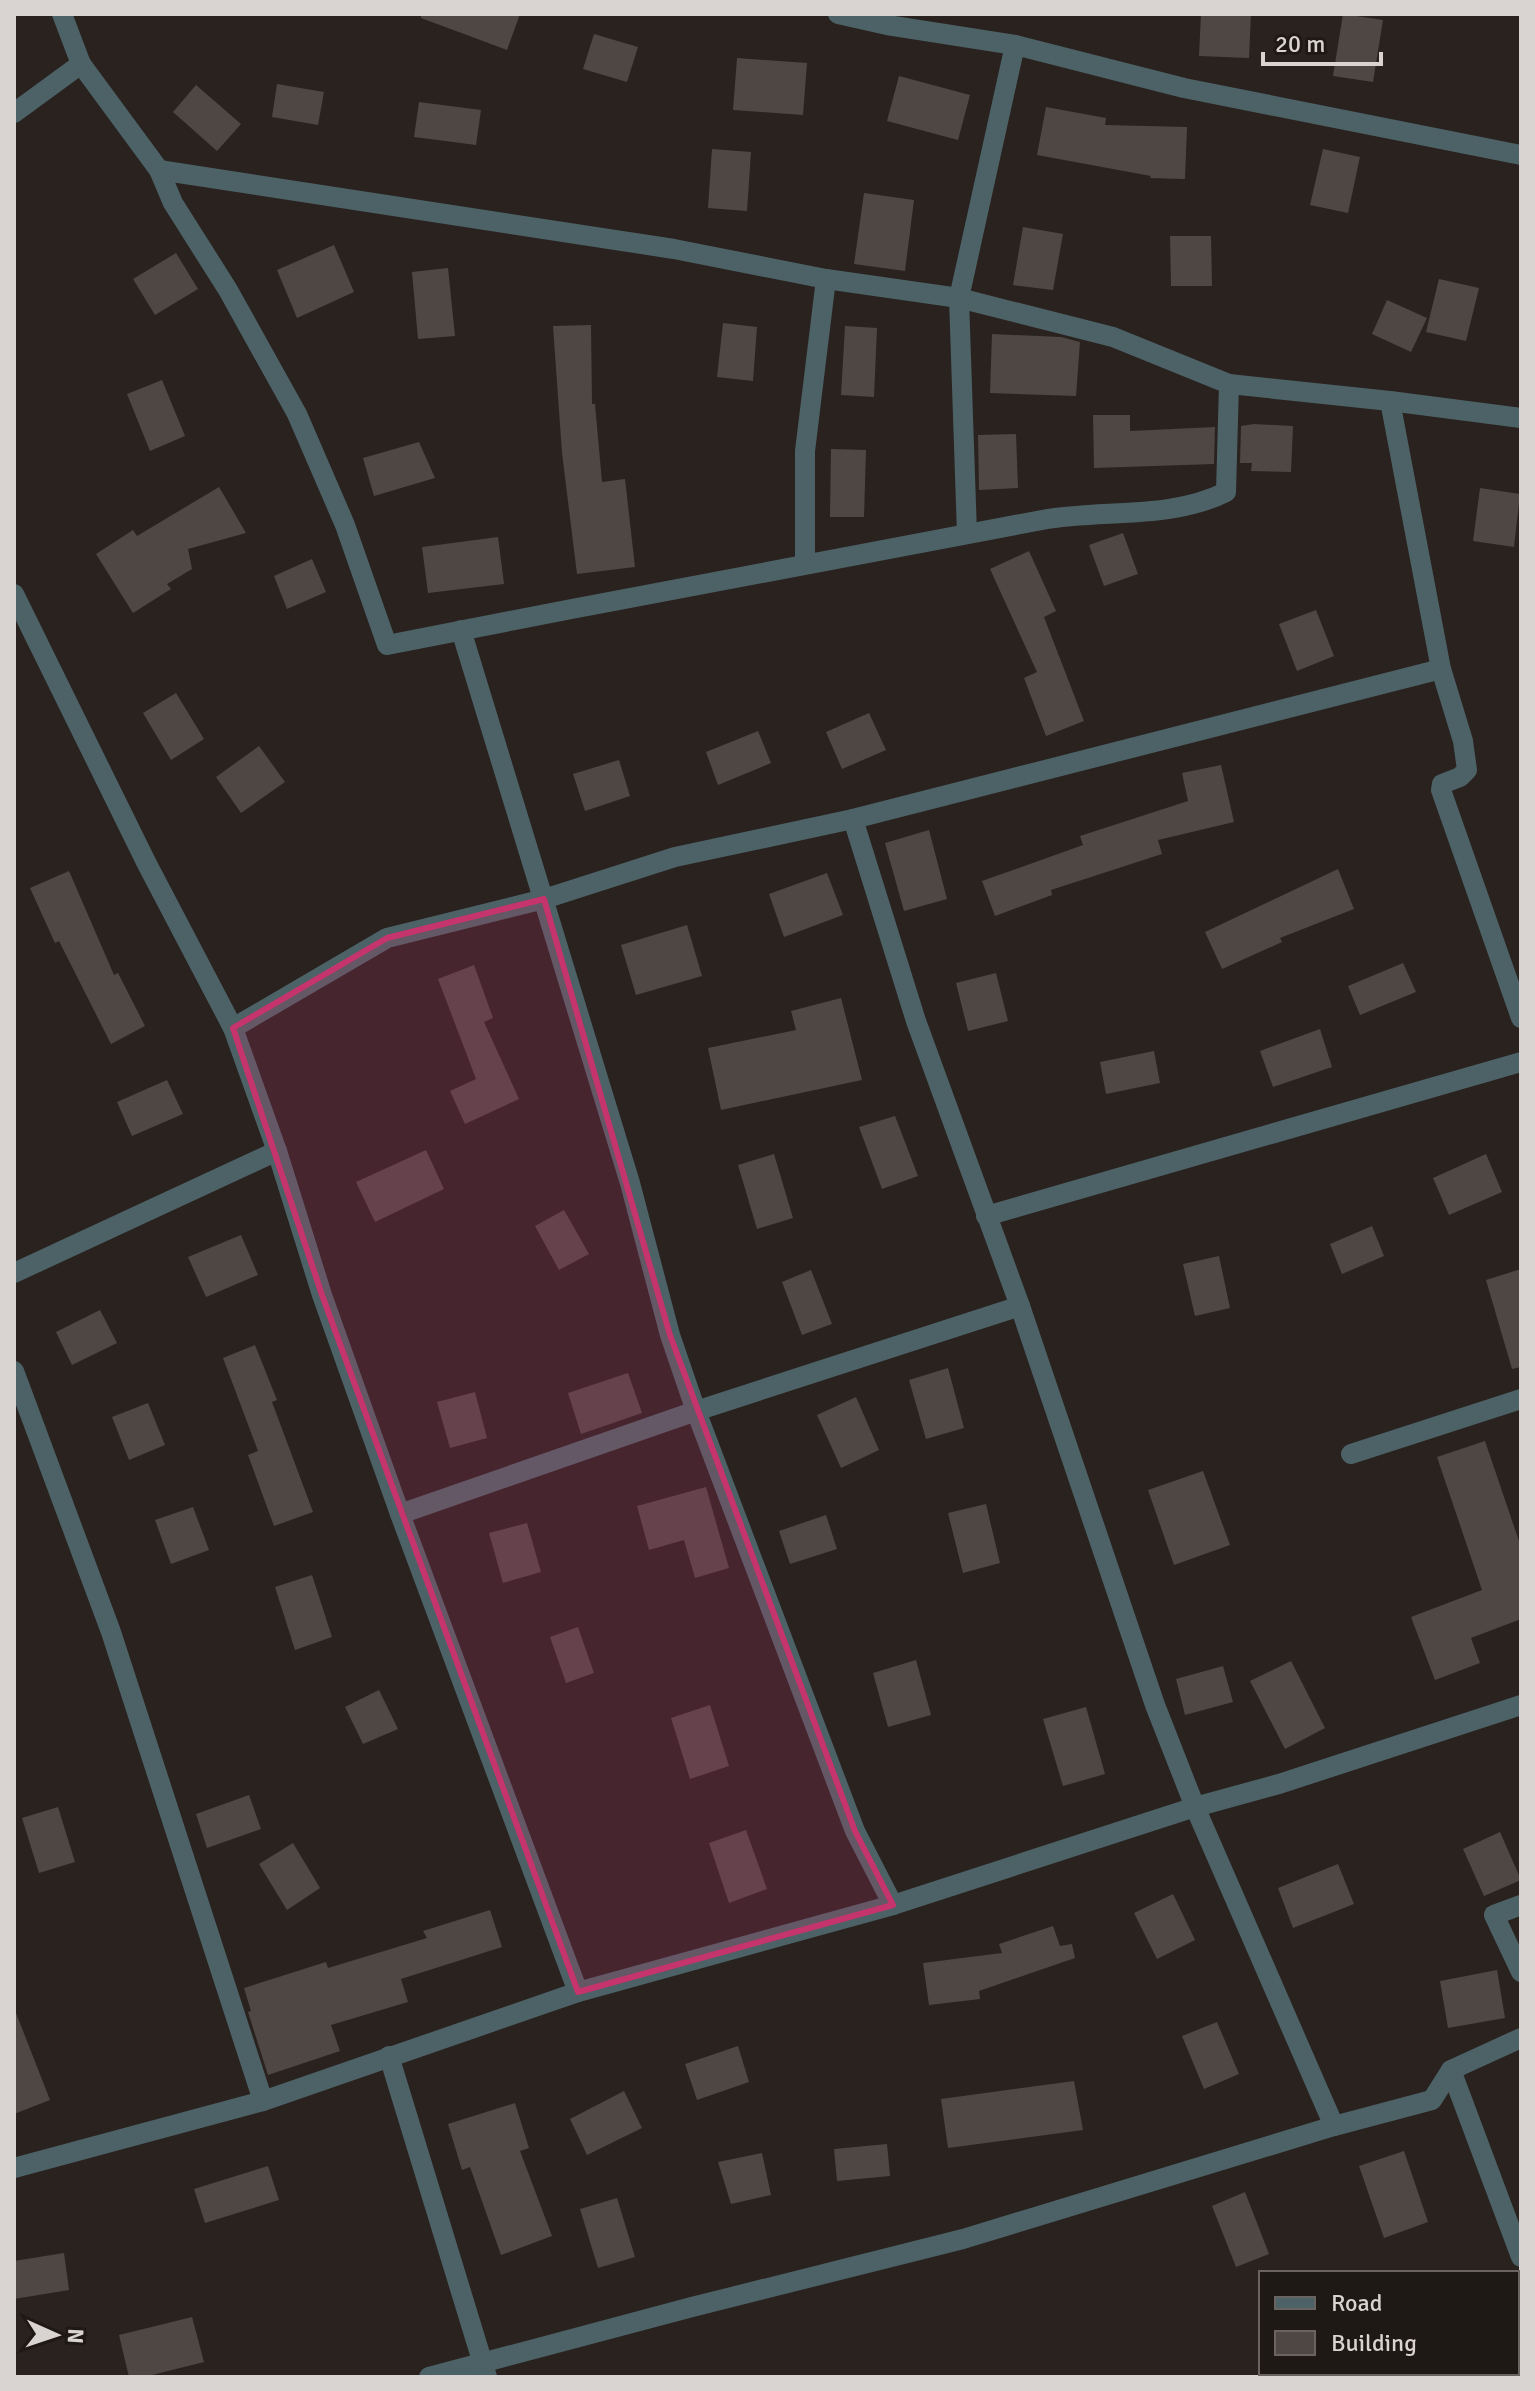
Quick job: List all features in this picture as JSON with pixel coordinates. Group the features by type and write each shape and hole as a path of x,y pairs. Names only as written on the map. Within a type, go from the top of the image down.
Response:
{"street":[{"path":"62,14 81,64 159,170 173,203 228,290 297,414 345,525 387,645 1052,518 1146,511 1207,502 1226,492 1229,384"},
{"path":"838,14 1015,45 1184,88 1521,155"},
{"path":"967,534 959,298 1015,45"},
{"path":"14,113 81,64"},
{"path":"159,170 674,249 826,279 959,298 1113,337 1229,384 1521,418"},
{"path":"805,563 805,451 826,279"},
{"path":"1390,401 1441,669 1463,741 1467,770 1460,777 1442,784 1441,790 1521,1018"},
{"path":"14,594 147,864 233,1028 277,1151 322,1295 400,1514 578,1992"},
{"path":"461,630 630,1183 670,1335 855,1831 893,1905"},
{"path":"233,1028 387,938 544,899 675,857 853,819 1441,669"},
{"path":"853,819 916,1021 1020,1306 1155,1705 1195,1807 1334,2126"},
{"path":"986,1216 1521,1062"},
{"path":"14,1273 277,1151"},
{"path":"400,1514 696,1411 1020,1306"},
{"path":"14,1371 111,1632 263,2101"},
{"path":"1351,1454 1521,1399"},
{"path":"14,2168 263,2101 578,1992 893,1905 1521,1705"},
{"path":"1521,1905 1494,1915 1521,1972"},
{"path":"429,2377 485,2371 692,2307 963,2239 1334,2126 1432,2100 1451,2070 1521,2038"},
{"path":"389,2056 485,2371"},
{"path":"1451,2070 1521,2257"}],"highlighted area":[{"path":"544,899 670,1335 855,1831 893,1905 578,1992 322,1295 233,1028 387,938"}],"building":[{"path":"421,14 520,14 507,50 421,18"},
{"path":"1201,14 1251,14 1249,58 1199,56"},
{"path":"1343,14 1383,20 1373,82 1333,76"},
{"path":"594,34 638,47 627,82 583,69"},
{"path":"737,58 807,63 803,115 733,110"},
{"path":"899,76 970,95 958,140 887,121"},
{"path":"277,84 324,92 318,125 272,117"},
{"path":"196,85 241,124 217,151 173,112"},
{"path":"419,102 481,110 476,145 414,137"},
{"path":"1046,107 1106,118 1105,125 1187,127 1185,179 1150,178 1037,155"},
{"path":"712,149 751,152 747,211 708,208"},
{"path":"1323,149 1360,157 1348,213 1310,205"},
{"path":"864,193 914,200 905,271 854,264"},
{"path":"1023,227 1063,234 1053,290 1013,285"},
{"path":"1170,236 1211,236 1212,286 1171,286"},
{"path":"334,245 354,292 297,318 277,270"},
{"path":"176,253 198,289 155,315 133,279"},
{"path":"448,268 455,336 418,339 412,272"},
{"path":"1439,279 1479,288 1466,341 1426,332"},
{"path":"1387,300 1427,318 1411,352 1372,334"},
{"path":"723,323 757,327 753,381 717,377"},
{"path":"591,325 592,404 595,404 602,482 625,479 635,567 577,574 562,453 553,326"},
{"path":"845,326 877,328 874,397 841,395"},
{"path":"992,334 1061,337 1080,342 1076,396 990,393"},
{"path":"162,380 185,436 150,451 127,394"},
{"path":"1093,415 1130,415 1130,431 1215,427 1214,464 1094,468"},
{"path":"1241,426 1293,426 1291,472 1251,471 1252,463 1240,463"},
{"path":"1016,434 1018,488 979,490 978,435"},
{"path":"419,442 435,478 374,496 363,458"},
{"path":"831,449 866,450 864,517 830,517"},
{"path":"219,487 246,533 188,549 192,569 167,584 171,589 133,613 96,554 133,530 137,536"},
{"path":"1480,488 1520,494 1514,547 1473,541"},
{"path":"1123,533 1138,574 1104,586 1089,545"},
{"path":"498,537 504,584 428,593 422,547"},
{"path":"1029,551 1056,611 1044,617 1084,721 1046,736 1024,678 1037,672 990,569"},
{"path":"312,559 326,592 287,609 274,576"},
{"path":"1316,610 1334,656 1297,671 1279,624"},
{"path":"176,693 204,739 171,760 143,713"},
{"path":"869,713 886,750 842,769 826,732"},
{"path":"758,731 771,763 718,785 706,752"},
{"path":"259,746 285,782 241,813 216,777"},
{"path":"619,760 630,796 585,811 573,774"},
{"path":"1221,765 1234,822 1158,840 1162,854 1051,890 1052,895 995,916 982,881 1083,845 1080,836 1188,801 1182,773"},
{"path":"929,830 947,899 904,911 885,843"},
{"path":"1338,869 1354,909 1280,938 1282,942 1222,969 1205,932"},
{"path":"69,871 114,975 118,973 145,1026 111,1044 59,941 55,943 30,888"},
{"path":"827,873 843,915 784,937 769,894"},
{"path":"687,925 702,976 636,995 621,945"},
{"path":"1403,963 1416,992 1360,1015 1348,986"},
{"path":"474,965 493,1018 484,1022 519,1099 465,1124 450,1091 476,1079 438,979"},
{"path":"996,973 1008,1021 968,1031 956,983"},
{"path":"841,998 862,1080 721,1110 708,1048 796,1030 791,1011"},
{"path":"1320,1029 1332,1067 1273,1087 1260,1051"},
{"path":"1154,1051 1160,1083 1106,1094 1100,1062"},
{"path":"167,1080 183,1114 132,1136 117,1102"},
{"path":"895,1116 918,1176 882,1189 859,1127"},
{"path":"426,1150 444,1189 375,1222 356,1182"},
{"path":"774,1154 793,1218 757,1229 738,1165"},
{"path":"1486,1154 1502,1192 1449,1215 1433,1178"},
{"path":"564,1210 589,1254 559,1270 535,1226"},
{"path":"1372,1226 1384,1256 1342,1274 1330,1244"},
{"path":"241,1235 258,1275 206,1297 188,1257"},
{"path":"1219,1256 1230,1308 1195,1316 1183,1264"},
{"path":"1521,1269 1521,1367 1512,1369 1486,1280"},
{"path":"811,1270 832,1324 802,1335 782,1282"},
{"path":"100,1310 117,1343 72,1365 56,1332"},
{"path":"255,1345 277,1400 272,1402 313,1512 274,1526 248,1455 258,1451 223,1358"},
{"path":"948,1368 964,1428 926,1439 909,1380"},
{"path":"628,1373 642,1413 581,1434 568,1393"},
{"path":"475,1392 487,1438 450,1448 437,1402"},
{"path":"856,1397 879,1450 841,1468 817,1415"},
{"path":"148,1403 165,1445 129,1460 112,1417"},
{"path":"1485,1441 1521,1547 1521,1619 1471,1638 1480,1663 1435,1680 1411,1617 1482,1590 1437,1457"},
{"path":"1203,1471 1230,1545 1174,1565 1148,1490"},
{"path":"706,1487 729,1568 695,1578 684,1540 649,1550 637,1506"},
{"path":"986,1504 1000,1563 963,1573 948,1513"},
{"path":"193,1507 209,1550 171,1564 155,1520"},
{"path":"826,1515 837,1549 790,1564 779,1531"},
{"path":"527,1523 541,1572 503,1583 489,1533"},
{"path":"312,1575 332,1637 295,1650 275,1587"},
{"path":"578,1627 594,1673 566,1683 550,1637"},
{"path":"916,1660 931,1715 888,1727 873,1673"},
{"path":"1291,1661 1325,1728 1285,1749 1250,1681"},
{"path":"1223,1666 1233,1702 1185,1715 1176,1679"},
{"path":"379,1690 398,1729 363,1744 345,1707"},
{"path":"710,1705 729,1766 690,1779 671,1718"},
{"path":"1086,1707 1105,1774 1063,1786 1043,1719"},
{"path":"249,1795 261,1829 207,1848 196,1814"},
{"path":"58,1807 75,1862 39,1873 22,1818"},
{"path":"746,1830 767,1889 729,1903 709,1843"},
{"path":"1500,1832 1521,1880 1484,1896 1463,1849"},
{"path":"293,1843 320,1888 287,1910 259,1864"},
{"path":"1338,1864 1354,1904 1293,1928 1278,1888"},
{"path":"1173,1894 1195,1940 1157,1959 1134,1913"},
{"path":"490,1910 502,1947 401,1979 408,2002 331,2025 340,2051 268,2075 248,2012 251,2011 244,1988 326,1962 328,1968 427,1938 423,1931"},
{"path":"1053,1926 1060,1946 1072,1944 1075,1958 979,1991 980,1999 929,2005 923,1963 1002,1953 999,1944"},
{"path":"1497,1970 1505,2018 1448,2028 1440,1981"},
{"path":"14,2013 50,2100 14,2114"},
{"path":"1217,2022 1239,2074 1204,2089 1182,2036"},
{"path":"738,2046 749,2082 697,2100 685,2064"},
{"path":"1074,2081 1083,2130 948,2148 941,2099"},
{"path":"624,2091 642,2128 587,2155 570,2119"},
{"path":"515,2103 529,2148 520,2151 552,2236 501,2255 470,2167 462,2170 448,2124"},
{"path":"887,2144 890,2176 837,2181 834,2149"},
{"path":"1404,2151 1428,2222 1384,2238 1359,2166"},
{"path":"762,2153 771,2195 731,2204 718,2162"},
{"path":"268,2166 279,2200 205,2223 194,2189"},
{"path":"1245,2192 1269,2254 1236,2267 1212,2206"},
{"path":"617,2198 635,2257 598,2268 580,2209"},
{"path":"64,2253 69,2290 14,2299 14,2261"},
{"path":"192,2317 204,2362 144,2377 129,2377 119,2335"}]}
